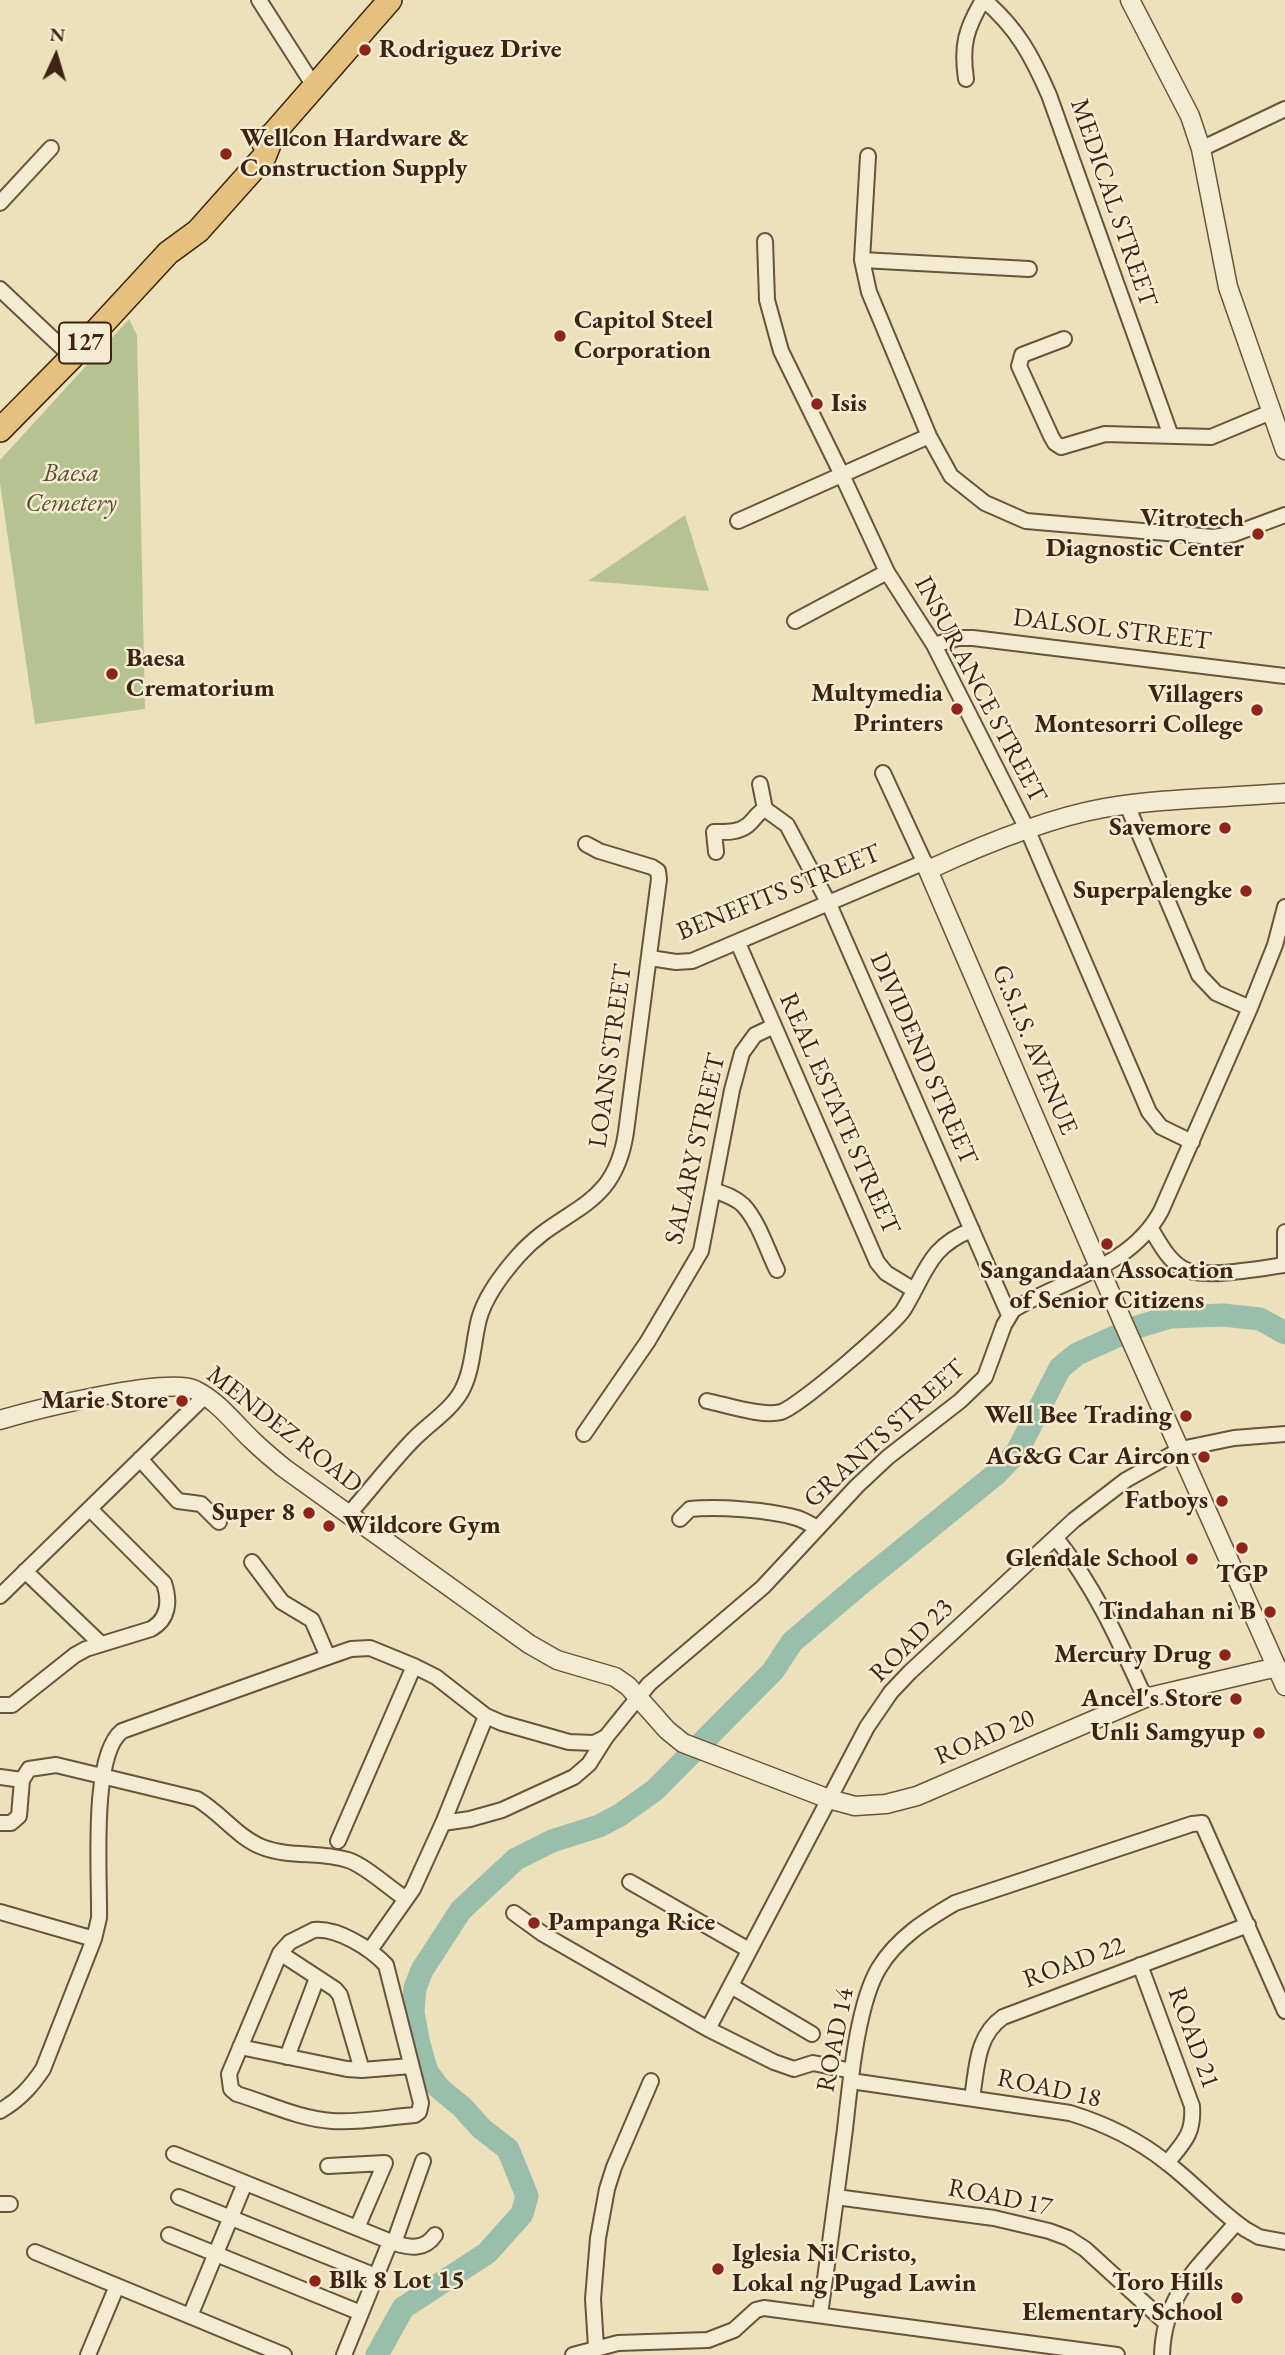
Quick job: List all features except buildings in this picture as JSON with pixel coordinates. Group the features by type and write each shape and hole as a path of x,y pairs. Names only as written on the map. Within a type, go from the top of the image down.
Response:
{"main road":[{"name":"127","path":"0,430 168,253 198,231 264,157 274,134 390,0"}],"street":[{"path":"259,0 314,86"},
{"path":"966,79 963,50 966,35 984,0"},
{"name":"MEDICAL STREET","path":"984,0 1023,41 1049,95 1171,436"},
{"path":"1130,0 1180,94 1201,149 1228,287 1285,450"},
{"path":"1201,149 1285,109"},
{"path":"0,203 51,148"},
{"path":"868,156 862,260 869,292 929,436 951,475 966,489 995,509 1026,521 1213,537 1234,534 1285,515"},
{"name":"INSURANCE STREET","path":"765,241 767,300 781,351 887,572 934,645 1028,831 1149,1112 1161,1127 1192,1142"},
{"path":"862,260 1030,269"},
{"path":"0,289 72,357"},
{"path":"1064,339 1021,355 1018,360 1055,443 1061,447 1105,434 1211,437 1271,412"},
{"path":"738,521 929,436"},
{"path":"795,621 887,572"},
{"name":"DALSOL STREET","path":"934,645 958,638 973,638 1285,676"},
{"name":"G.S.I.S. AVENUE","path":"883,773 927,866 1122,1320 1285,1684"},
{"path":"716,852 714,832 736,832 747,826 757,813 765,809 760,784"},
{"name":"BENEFITS STREET","path":"650,958 687,962 927,866 1082,813 1127,805 1285,793"},
{"path":"1127,805 1199,975 1216,993 1250,1008"},
{"name":"DIVIDEND STREET","path":"765,809 788,824 829,904 1009,1315"},
{"name":"LOANS STREET","path":"349,1514 412,1442 460,1393 483,1307 518,1256 538,1236 591,1201 618,1168 626,1132 659,879 657,871 652,867 599,851 586,844"},
{"path":"1009,1315 1019,1307 1128,1250 1151,1229 1250,1008 1275,945 1285,907"},
{"name":"REAL ESTATE STREET","path":"738,943 877,1262 886,1273 914,1290"},
{"name":"SALARY STREET","path":"584,1434 648,1341 701,1251 732,1090 742,1053 755,1035 774,1026"},
{"path":"713,1190 732,1197 743,1205 777,1270"},
{"path":"1151,1229 1169,1256 1180,1267 1195,1273 1285,1265 1285,1233"},
{"path":"707,1401 769,1413 791,1408 903,1312 930,1259 942,1246 972,1230"},
{"name":"GRANTS STREET","path":"578,1774 589,1764 638,1696 681,1655 763,1587 888,1457 960,1401 985,1377 1009,1315"},
{"name":"MENDEZ ROAD","path":"0,1420 58,1405 159,1387 187,1386 205,1396 272,1458 541,1652 557,1660 615,1677 628,1686 667,1730 683,1743 714,1756"},
{"path":"0,1596 205,1396"},
{"name":"ROAD 23","path":"708,2029 867,1727 891,1692 910,1672 1073,1520 1126,1480 1181,1449 1234,1438 1285,1434"},
{"path":"140,1460 178,1501 201,1504 219,1522"},
{"path":"0,1705 12,1705 65,1662 86,1649 160,1624 166,1613 168,1600 164,1583 90,1509"},
{"path":"685,1511 724,1509 789,1516 800,1518 817,1528"},
{"path":"1056,1538 1099,1600 1145,1698"},
{"path":"252,1562 282,1602 312,1620 328,1657"},
{"path":"25,1572 101,1644"},
{"path":"0,2111 14,2103 43,2069 94,1939 99,1918 102,1777 110,1744 114,1736 122,1731 351,1649 370,1648 436,1677 486,1716 502,1723 569,1742 594,1743 606,1737"},
{"path":"338,1841 414,1666"},
{"name":"ROAD 20","path":"714,1756 829,1799 870,1807 909,1798 1145,1698 1277,1667"},
{"path":"370,1950 413,1889 486,1716"},
{"path":"443,1823 471,1819 502,1810 578,1774 579,1762 569,1742"},
{"path":"0,1823 11,1823 19,1816 22,1780 29,1769 56,1766 197,1800 211,1807 233,1828 262,1847 355,1862 406,1899"},
{"path":"0,1777 22,1780"},
{"name":"ROAD 14","path":"820,2314 851,2076 868,1991 878,1969 893,1948 920,1923 955,1903 1192,1824 1202,1823 1248,1925"},
{"path":"630,1882 750,1950"},
{"name":"ROAD 18","path":"514,1913 543,1934 708,2029 787,2067 799,2068 813,2063 851,2076 1081,2116 1102,2123 1133,2139 1167,2163 1236,2223 1259,2237 1285,2242"},
{"path":"0,1914 94,1939"},
{"path":"1248,1925 1285,2011"},
{"name":"ROAD 22","path":"972,2098 981,2044 993,2024 1015,2011 1248,1925"},
{"path":"322,1930 330,1931 370,1950 386,1965 421,2103 419,2112 415,2115 330,2121 314,2119 237,2094 231,2089 229,2074 280,1953 290,1942 301,1935 322,1930"},
{"path":"280,1953 341,1996 362,2070"},
{"name":"ROAD 21","path":"1140,1965 1192,2106 1193,2121 1189,2135 1167,2163"},
{"path":"287,2057 317,1978"},
{"path":"731,1986 812,2034"},
{"path":"240,2048 347,2069 411,2066"},
{"path":"596,2347 594,2285 598,2238 607,2189 614,2166 651,2081"},
{"path":"174,2154 392,2243 406,2247 424,2246 430,2243 435,2235"},
{"path":"344,2355 392,2243 423,2161"},
{"path":"328,2166 385,2163 357,2228"},
{"path":"190,2316 245,2183"},
{"path":"180,2197 376,2276"},
{"name":"ROAD 17","path":"836,2197 995,2218 1068,2238 1085,2249 1165,2322"},
{"path":"1162,2355 1165,2322 1176,2295 1236,2223"},
{"path":"169,2235 361,2313"},
{"path":"35,2252 284,2355"},
{"path":"93,2353 117,2286"},
{"path":"573,2355 596,2347 640,2341 697,2348 734,2330 760,2308 1117,2355"}],"green space":[{"name":"Baesa Cemetery","path":"129,319 137,335 145,709 35,724 0,483 0,460"},
{"path":"685,515 709,591 588,581"}],"waterway":[{"path":"377,2355 403,2308 487,2253 522,2214 527,2196 508,2149 482,2129 462,2107 439,2088 427,2072 419,2044 413,2012 415,1988 422,1970 461,1910 516,1859 552,1841 599,1826 620,1815 655,1790 773,1671 792,1642 996,1474 1017,1452 1060,1368 1077,1354 1137,1327 1170,1317 1223,1315 1260,1319 1285,1333"}],"place":[{"name":"Rodriguez Drive","path":"365,50"},
{"name":"Wellcon Hardware & Construction Supply","path":"226,154"},
{"name":"Capitol Steel Corporation","path":"560,336"},
{"name":"Isis","path":"817,404"},
{"name":"Vitrotech Diagnostic Center","path":"1258,534"},
{"name":"Baesa Crematorium","path":"112,674"},
{"name":"Multymedia Printers","path":"957,709"},
{"name":"Villagers Montesorri College","path":"1257,710"},
{"name":"Savemore","path":"1225,828"},
{"name":"Superpalengke","path":"1246,891"},
{"name":"Sangandaan Assocation of Senior Citizens","path":"1107,1244"},
{"name":"Marie Store","path":"182,1401"},
{"name":"Well Bee Trading","path":"1186,1416"},
{"name":"AG&G Car Aircon","path":"1204,1457"},
{"name":"Fatboys","path":"1222,1501"},
{"name":"Super 8","path":"309,1513"},
{"name":"Wildcore Gym","path":"329,1526"},
{"name":"TGP","path":"1242,1548"},
{"name":"Glendale School","path":"1192,1559"},
{"name":"Tindahan ni B","path":"1270,1612"},
{"name":"Mercury Drug","path":"1225,1655"},
{"name":"Ancel's Store","path":"1236,1699"},
{"name":"Unli Samgyup","path":"1259,1733"},
{"name":"Pampanga Rice","path":"534,1923"},
{"name":"Iglesia Ni Cristo, Lokal ng Pugad Lawin","path":"718,2269"},
{"name":"Blk 8 Lot 15","path":"315,2281"},
{"name":"Toro Hills Elementary School","path":"1237,2298"}]}
